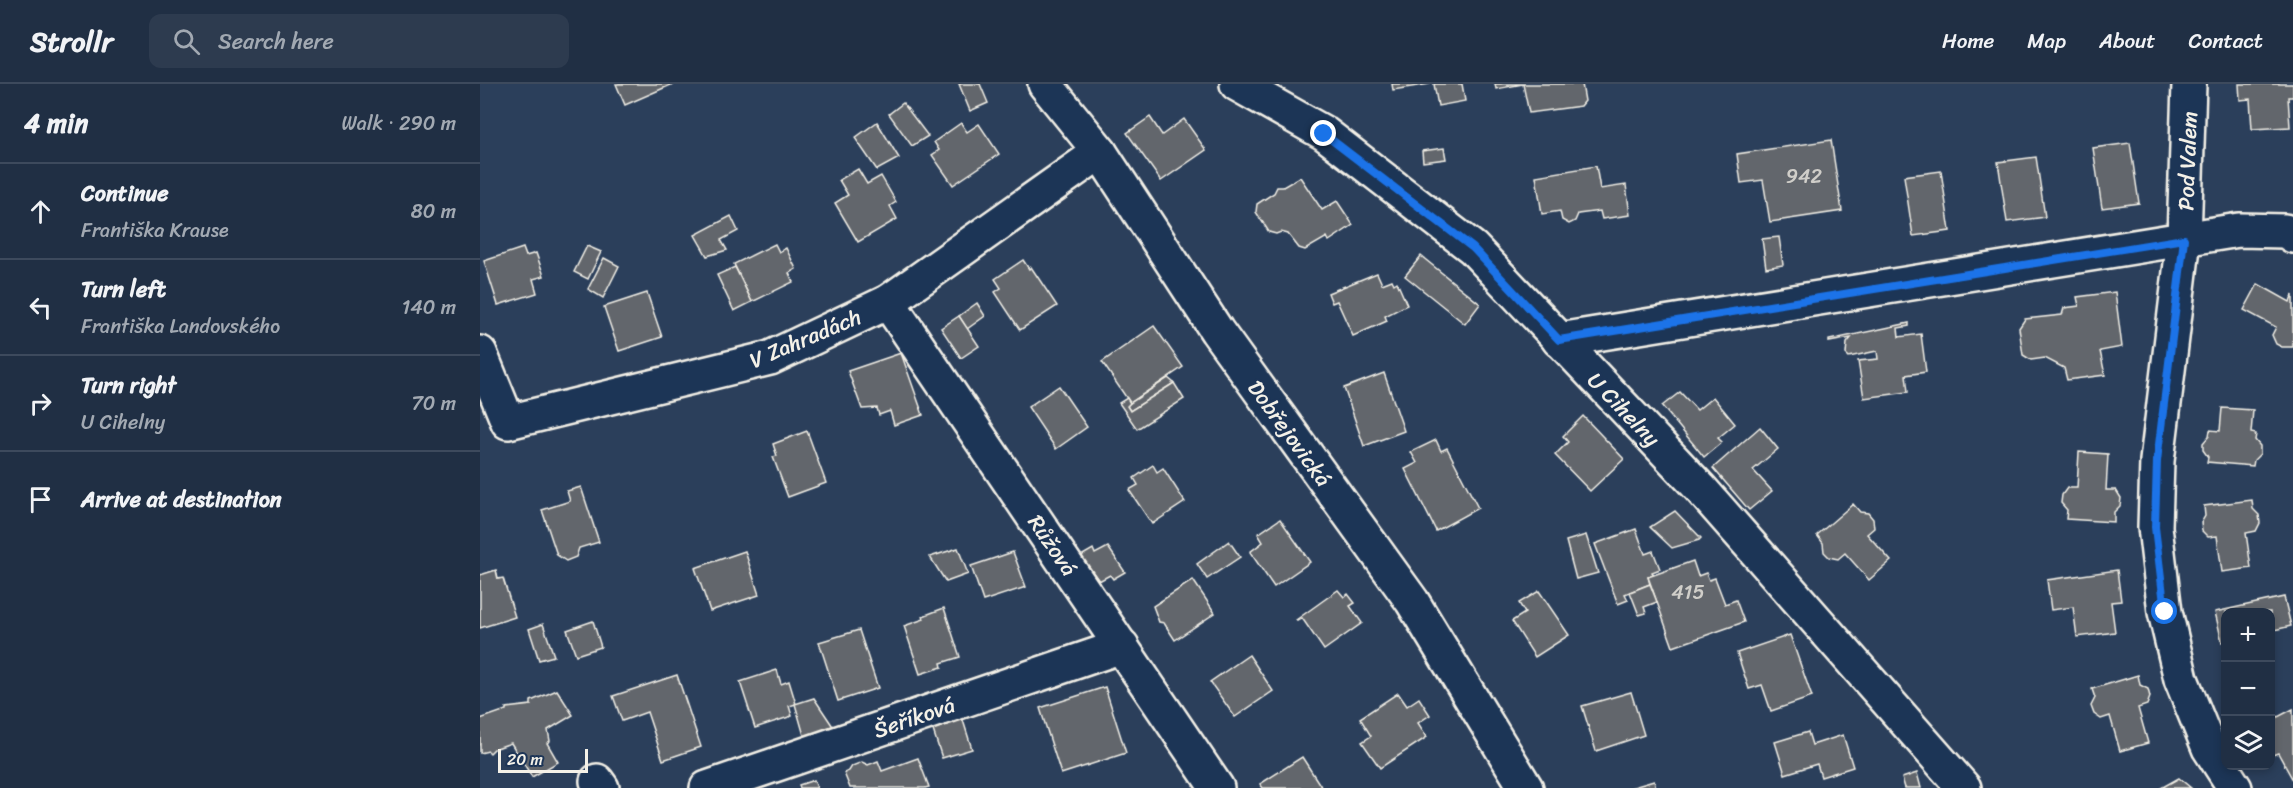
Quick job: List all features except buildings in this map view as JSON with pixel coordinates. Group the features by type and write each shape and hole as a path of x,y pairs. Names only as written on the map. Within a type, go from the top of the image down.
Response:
{"street":[{"name":"Dobřejovická","path":"1045,84 1100,152 1217,331 1412,601 1526,788"},
{"name":"U Cihelny","path":"1237,84 1324,134 1473,248 1700,488 1964,788"},
{"name":"Pod Valem","path":"2189,84 2184,239 2157,461 2155,527 2165,612 2181,679 2209,748 2235,788"},
{"name":"V Zahradách","path":"480,352 508,422 770,358 888,302 1100,152"},
{"path":"1559,340 2239,230 2285,231 2293,236"},
{"name":"Růžová","path":"888,302 1217,788"},
{"name":"Šeříková","path":"706,788 1122,646"}],"route":[{"path":"1324,134 1473,248 1559,340 2184,239 2157,461 2155,527 2165,612"}]}
